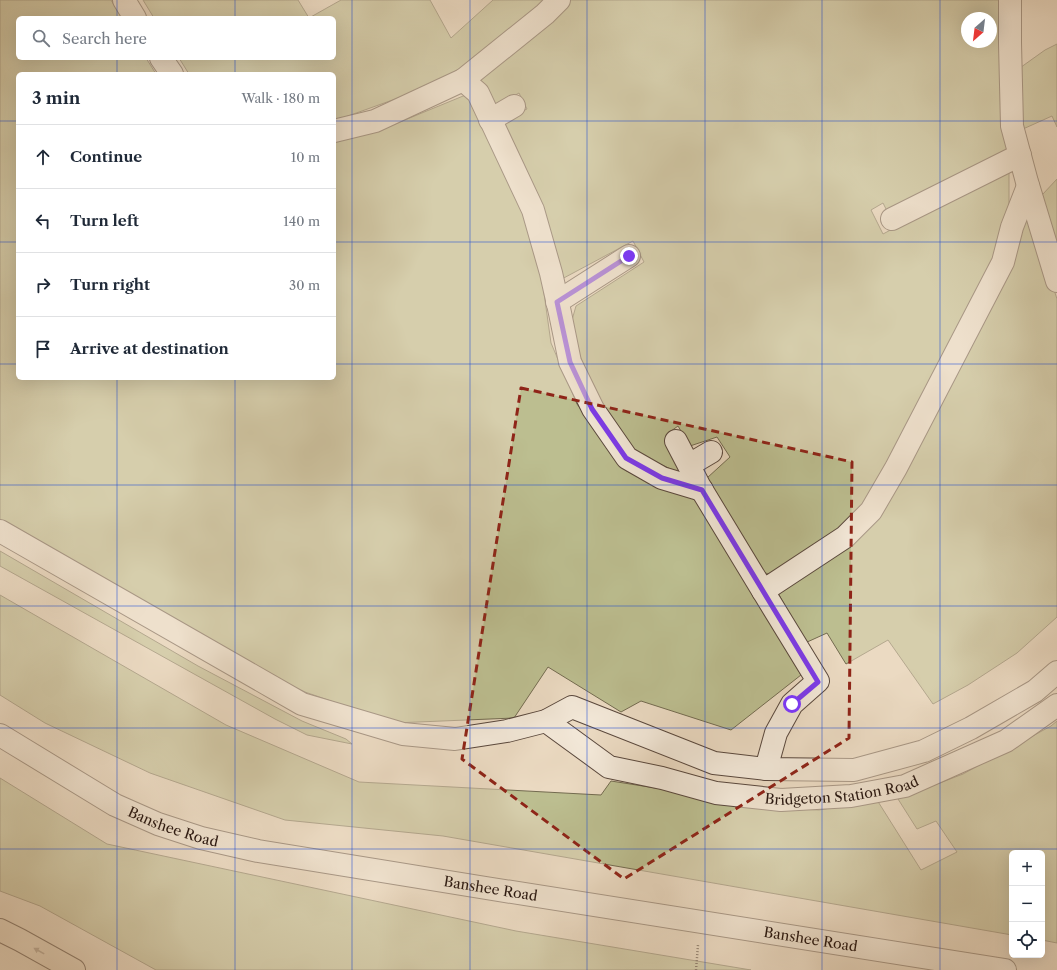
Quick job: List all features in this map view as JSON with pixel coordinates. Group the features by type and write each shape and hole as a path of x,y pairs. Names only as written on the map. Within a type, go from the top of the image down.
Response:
{"highway":[{"path":"0,930 74,970"}],"street":[{"path":"124,0 134,16"},
{"path":"336,131 375,121 463,80 545,14 559,0"},
{"path":"1010,0 1012,126 1028,186 1057,281"},
{"path":"162,60 171,72"},
{"path":"463,80 478,93 533,210 551,273 570,362 592,409 626,458 662,478 702,490"},
{"path":"490,120 514,106"},
{"path":"892,219 1020,155"},
{"path":"763,591 845,537 871,510 896,468 1003,262 1012,227 1028,186"},
{"path":"557,302 629,256"},
{"path":"676,441 702,490 818,682 792,704 776,733 766,769"},
{"path":"689,465 711,452"},
{"path":"0,531 302,704 403,734 455,739 507,731 546,721 572,707 714,763 766,769 854,770 924,751 971,728 1035,691 1057,672"},
{"name":"Bridgeton Station Road","path":"546,721 609,767 662,778 716,793 781,800 851,796 905,786 1006,740 1057,705"},
{"name":"Banshee Road","path":"0,735 115,805 158,824 201,838 273,853 486,888 1005,970"}],"highlighted area":[{"path":"521,388 852,462 849,738 624,879 462,759"}],"green space":[{"path":"0,0 111,0 121,16 16,16 16,60 147,60 155,72 16,72 16,380 336,380 336,140 395,124 468,94 525,215 541,272 551,343 577,404 625,470 648,482 697,500 801,675 731,730 641,701 621,712 548,667 514,718 394,723 305,692 261,671 0,521"},
{"path":"143,0 298,0 308,16 153,16"},
{"path":"341,0 430,0 451,38 493,0 546,0 487,50 440,83 336,120 336,72 188,72 180,60 336,60 336,16 313,16"},
{"path":"563,0 1001,0 1009,154 888,213 883,203 871,210 883,234 1009,167 1009,209 992,262 883,481 849,524 774,576 760,571 707,478 730,457 717,437 690,446 678,426 667,434 684,475 635,453 599,410 570,327 576,306 644,262 633,241 560,280 499,121 527,109 519,93 496,106 474,79"},
{"path":"1057,44 1057,127 1052,116 1023,129 1017,70 1045,50"},
{"path":"1057,179 1057,250 1042,195"},
{"path":"1029,211 1057,299 1057,617 1017,653 968,685 933,704 888,640 846,664 827,633 805,643 777,591 853,542"},
{"path":"0,551 198,666 302,721 346,739 352,744 307,735 275,719 0,566"},
{"path":"0,595 226,725 359,782 601,795 611,781 681,792 756,807 819,810 877,800 921,870 957,852 936,821 917,829 898,799 963,774 1051,726 1057,721 1057,943 1045,941 1045,850 1009,850 1009,934 443,836 285,820 150,773 45,723 0,695"},
{"path":"0,778 107,844 516,931 751,970 156,970 40,906 0,891"}],"route":[{"path":"629,256 557,302 570,362 592,409 626,458 662,478 702,490 818,682 792,704"}]}
